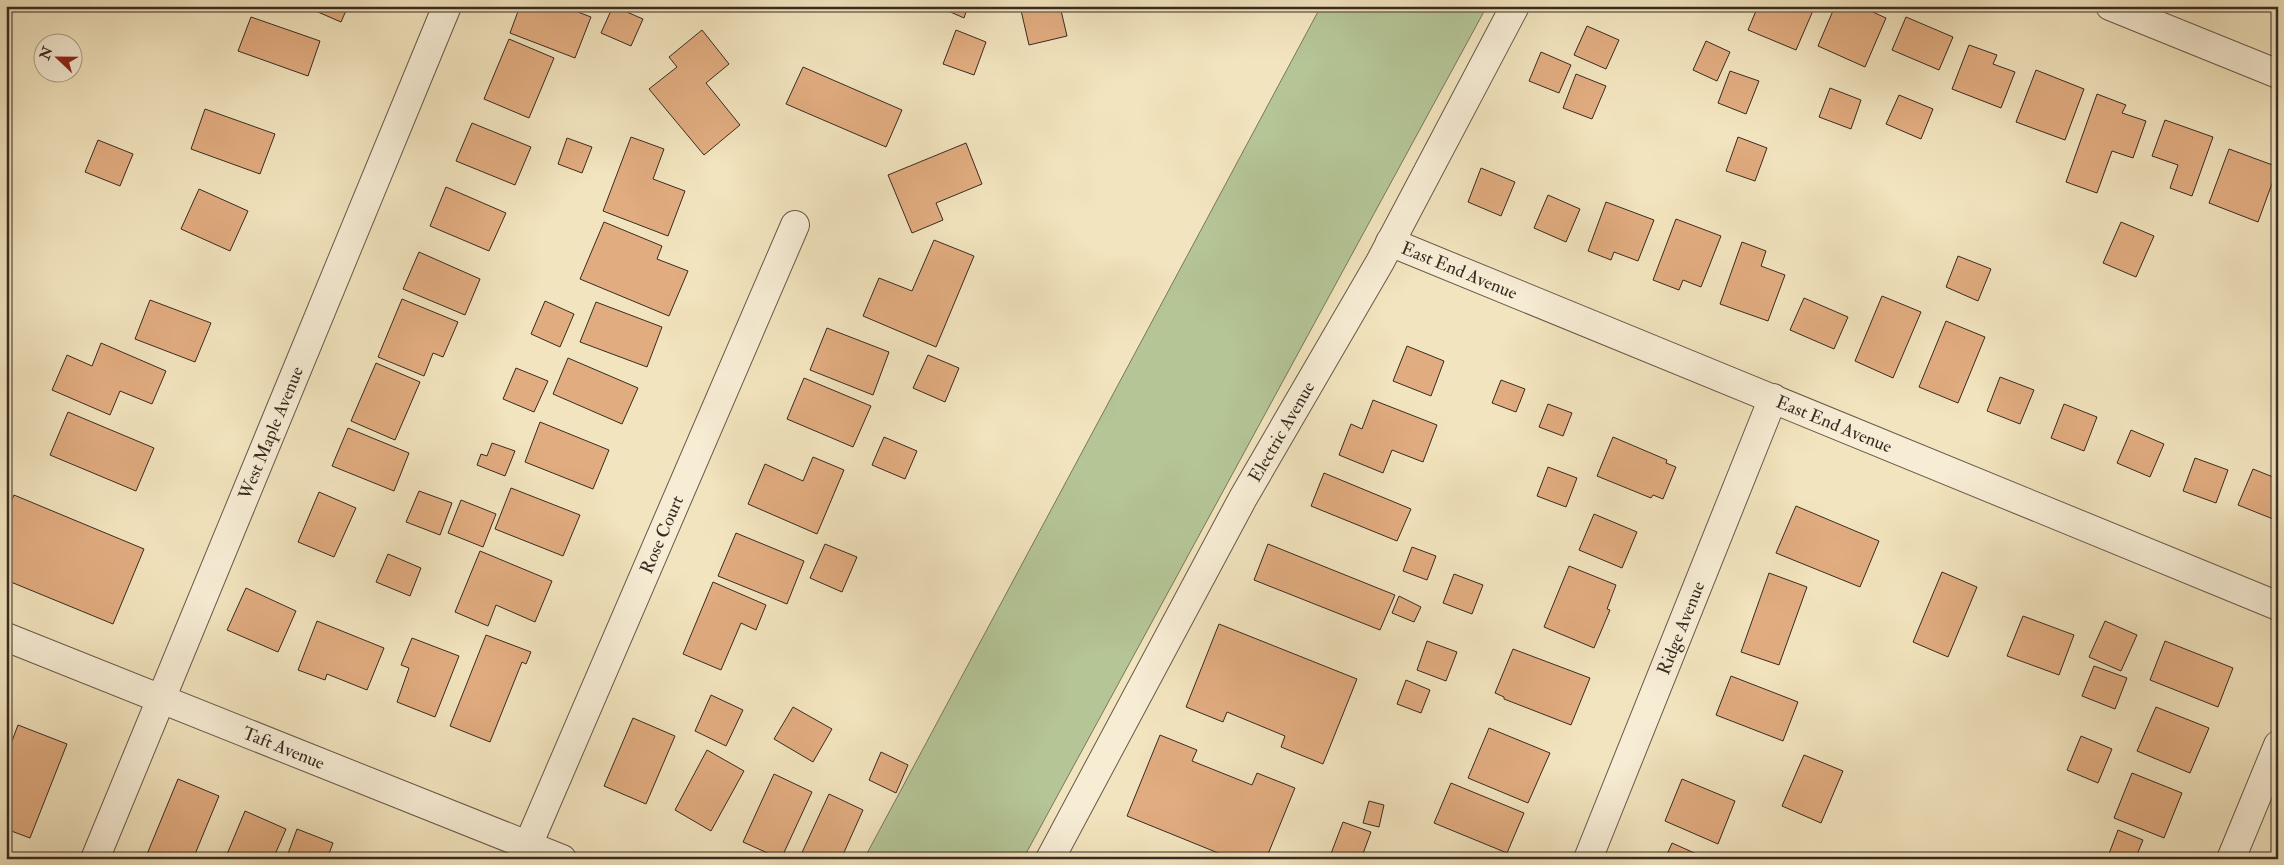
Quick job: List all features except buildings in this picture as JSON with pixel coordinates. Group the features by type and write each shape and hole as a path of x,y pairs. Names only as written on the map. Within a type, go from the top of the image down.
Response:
{"street":[{"name":"West Maple Avenue","path":"95,859 447,6"},
{"name":"Electric Avenue","path":"1050,859 1243,498 1390,242 1515,6"},
{"path":"2110,6 2278,74"},
{"name":"Rose Court","path":"528,845 794,225"},
{"name":"East End Avenue","path":"1390,242 2278,606"},
{"name":"Ridge Avenue","path":"1588,859 1773,398"},
{"name":"Taft Avenue","path":"6,637 162,697 562,859"},
{"path":"2231,859 2278,745"}],"green space":[{"path":"1321,6 1487,6 1023,859 864,859"}]}
